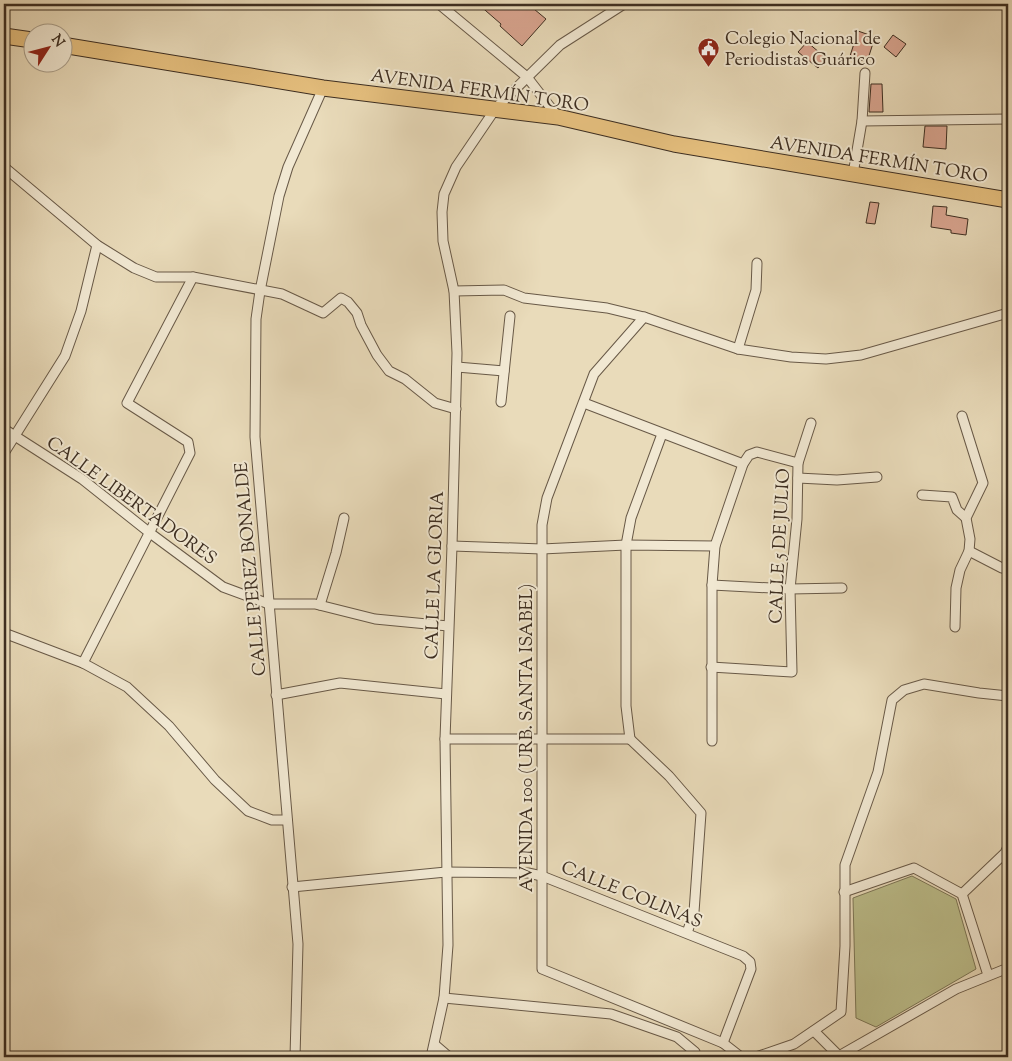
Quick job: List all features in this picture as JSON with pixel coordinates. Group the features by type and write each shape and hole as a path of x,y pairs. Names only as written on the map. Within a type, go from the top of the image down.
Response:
{"highway":[{"path":"4,36 22,39"},
{"name":"AVENIDA FERMÍN TORO","path":"72,47 323,88 558,117 674,144 1008,200"}],"street":[{"path":"439,4 527,77 558,117"},
{"name":"CALLE LA GLORIA","path":"431,1057 444,998 448,945 445,739 457,367 454,291 443,242 442,212 444,194 456,167 496,108 560,45 624,4"},
{"path":"853,174 862,121 865,73"},
{"name":"CALLE PEREZ BONALDE","path":"295,1057 298,944 255,437 256,319 279,196 288,167 323,88"},
{"path":"862,121 1008,119"},
{"path":"4,167 97,245 134,268 156,277 192,277 282,294 323,313 341,298 348,302 357,313 361,325 377,355 389,371 405,379 435,403 456,410"},
{"path":"4,453 64,356 81,311 97,245"},
{"path":"738,348 756,290 758,263"},
{"path":"83,664 190,453 188,442 127,403 192,277"},
{"path":"454,291 504,290 524,298 607,308 644,317 738,348 791,357 826,359 861,355 1008,313"},
{"path":"501,402 510,316"},
{"name":"AVENIDA 100 (URB. SANTA ISABEL)","path":"644,317 594,374 547,498 542,525 542,969 723,1043 741,1057"},
{"path":"457,367 504,371"},
{"path":"584,404 743,464"},
{"path":"955,627 956,588 960,570 969,551 970,539 966,518 983,483 962,416"},
{"name":"CALLE 5 DE JULIO","path":"711,667 792,672 790,589 798,519 798,463 810,423"},
{"name":"CALLE LIBERTADORES","path":"4,428 82,479 150,533 223,587 269,604 320,605 375,619 448,626"},
{"path":"662,434 631,518 626,545 626,706 630,739 669,776 700,812 694,912 687,933"},
{"path":"712,741 711,667 714,546 743,464 750,454 757,452 798,463"},
{"path":"798,478 837,480 877,477"},
{"path":"922,495 952,497 957,510 966,518"},
{"path":"320,605 336,553 344,518"},
{"path":"452,546 542,549 626,545 714,546"},
{"path":"969,551 1002,568 1008,569"},
{"path":"712,586 790,589 842,588"},
{"path":"4,632 83,664 126,687 169,726 215,780 248,811 272,820 287,820"},
{"path":"276,695 340,683 446,694"},
{"path":"756,1057 794,1044 841,1012 845,946 845,865 878,772 892,700 904,690 924,684 1008,696"},
{"path":"445,739 630,739"},
{"path":"962,894 1005,853 1008,847"},
{"path":"844,892 914,868 962,894 988,975"},
{"name":"CALLE COLINAS","path":"292,887 446,872 528,872 542,876 743,956 750,962 751,969 723,1043"},
{"path":"814,1031 840,1057 956,990 1008,968"},
{"path":"444,998 610,1014 677,1037 695,1052 694,1057"},
{"path":"435,1045 449,1057"}],"green space":[{"path":"912,876 956,899 976,969 876,1027 856,1018 853,898"}],"building":[{"path":"478,4 528,4 546,19 522,46"},
{"path":"858,31 875,37 867,62 850,56"},
{"path":"893,35 906,44 896,57 884,47"},
{"path":"807,42 826,58 818,68 798,52"},
{"path":"871,84 882,84 883,112 869,112"},
{"path":"925,126 947,126 946,149 923,147"},
{"path":"870,202 879,203 875,224 866,223"},
{"path":"933,206 947,207 946,215 968,219 966,235 951,233 951,230 931,227"}],"place":[{"name":"Colegio Nacional de Periodistas Guárico","path":"709,67"}]}
